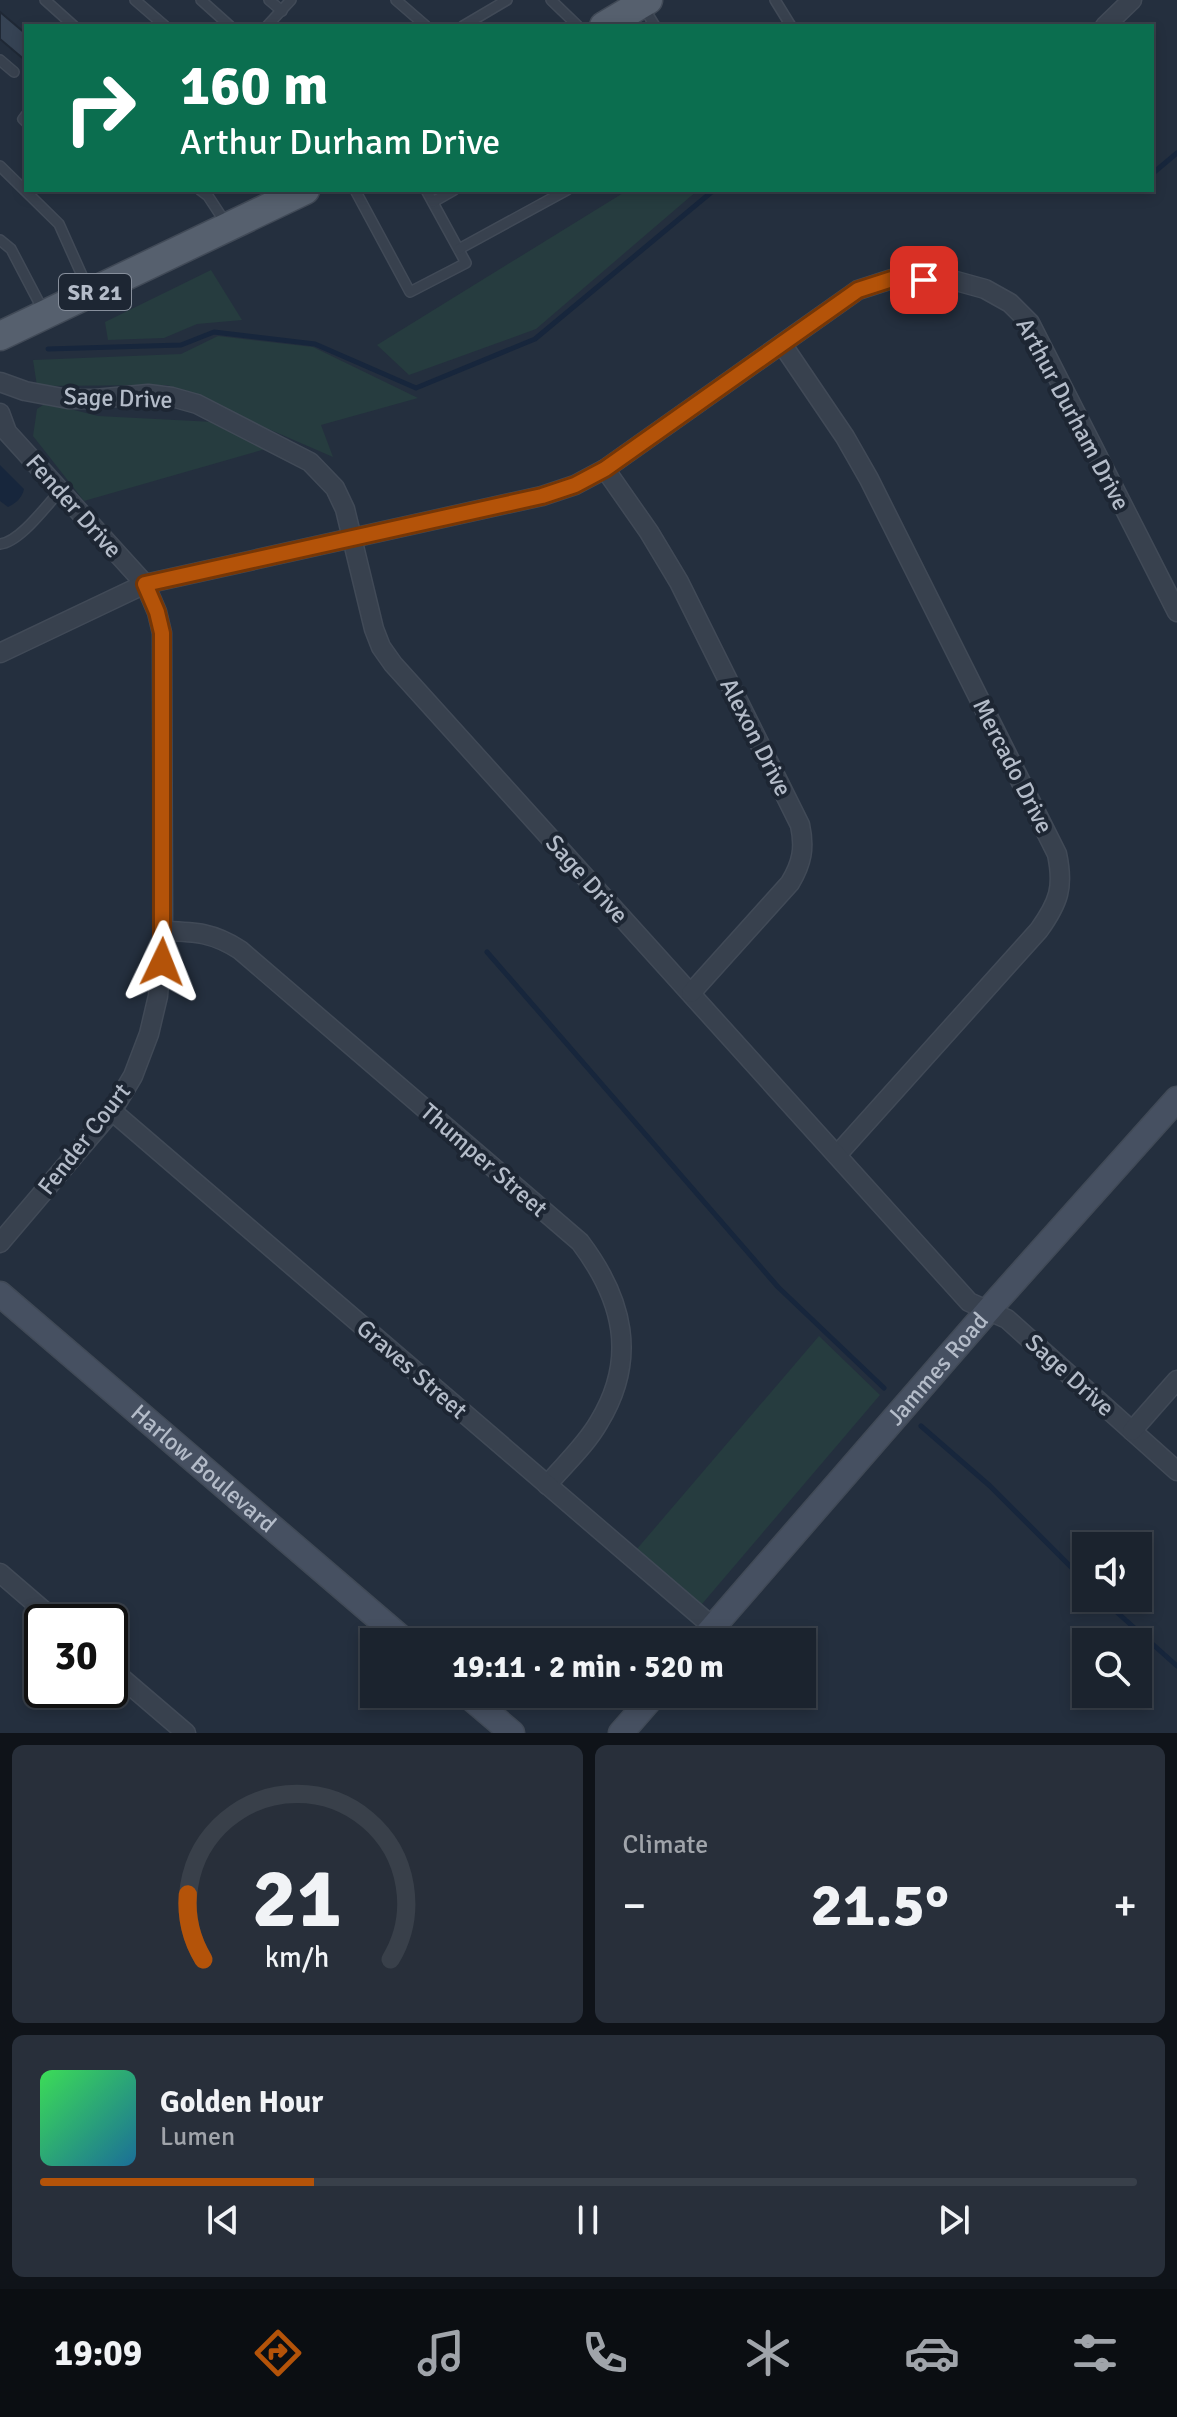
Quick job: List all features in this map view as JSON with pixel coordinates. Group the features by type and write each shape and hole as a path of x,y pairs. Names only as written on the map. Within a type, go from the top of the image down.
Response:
{"main road":[{"path":"610,24 648,10"},
{"name":"SR 21","path":"0,336 301,192"}],"street":[{"path":"1107,24 1132,0"},
{"name":"Arthur Durham Drive","path":"0,653 145,584 542,496 575,485 605,469 858,290 892,279 956,281 985,289 1010,303 1030,323 1177,612"},
{"name":"Mercado Drive","path":"782,344 845,437 869,479 1057,854 1061,874 1060,892 1039,930 837,1155"},
{"name":"Sage Drive","path":"0,382 25,391 68,399 148,394 172,397 197,404 310,462 335,488 345,509 374,629 381,647 393,664 969,1302 1007,1319 1177,1471"},
{"name":"Fender Drive","path":"0,413 7,432 145,584 157,612 162,633 163,931"},
{"name":"Alexon Drive","path":"605,469 679,582 800,825 804,842 799,868 790,883 691,993"},
{"name":"Fender Court","path":"0,1243 112,1111 133,1076 149,1034 158,996 163,931"},
{"name":"Thumper Street","path":"163,931 203,933 221,938 240,950 580,1242 600,1269 614,1298 620,1327 621,1355 617,1381 598,1425 547,1485"},
{"name":"Jammes Road","path":"713,1628 988,1310 1177,1099"},
{"name":"Graves Street","path":"112,1111 547,1485 700,1628"},
{"name":"Harlow Boulevard","path":"0,1294 390,1628"},
{"path":"1132,1431 1177,1380"},
{"path":"0,1573 36,1604"},
{"path":"128,1683 186,1733"},
{"path":"483,1708 512,1733"},
{"path":"621,1733 643,1708"}],"lane":[{"path":"45,0 72,24"},
{"path":"135,0 163,24"},
{"path":"201,0 228,24"},
{"path":"269,0 282,11"},
{"path":"269,24 291,0"},
{"path":"396,0 424,24"},
{"path":"485,0 494,8"},
{"path":"466,24 507,0"},
{"path":"551,0 576,24"},
{"path":"775,0 790,24"},
{"path":"0,60 14,72"},
{"path":"0,166 24,190"},
{"path":"26,192 59,224 90,294"},
{"path":"203,192 229,227"},
{"path":"356,192 410,292 466,263 427,192"},
{"path":"433,202 450,192"},
{"path":"459,249 563,192"},
{"path":"0,240 11,249 46,315"},
{"path":"0,544 18,535 60,491"}],"green space":[{"path":"625,192 696,192 536,329 409,375 377,345"},
{"path":"211,270 242,320 197,324 164,338 108,340 105,322"},
{"path":"218,336 313,347 418,398 321,425 333,457 167,385 37,386 33,360 181,354"},
{"path":"46,403 98,416 214,422 269,448 84,501 33,436 37,409"},
{"path":"819,1336 880,1395 702,1604 696,1602 636,1550"}],"water":[{"path":"0,465 24,489 18,500 8,507 0,501"}],"building":[{"path":"0,12 24,32 24,59 0,39"}],"waterway":[{"path":"1154,172 1177,153"},
{"path":"48,349 181,345 214,332 315,344 416,388 535,339 712,192"},
{"path":"487,952 778,1287 884,1388"},
{"path":"921,1426 990,1486 1072,1568"},
{"path":"1117,1612 1177,1666"}],"route":[{"path":"162,962 162,633 145,584 542,496 575,485 605,469 858,290 892,279 924,280"}]}
